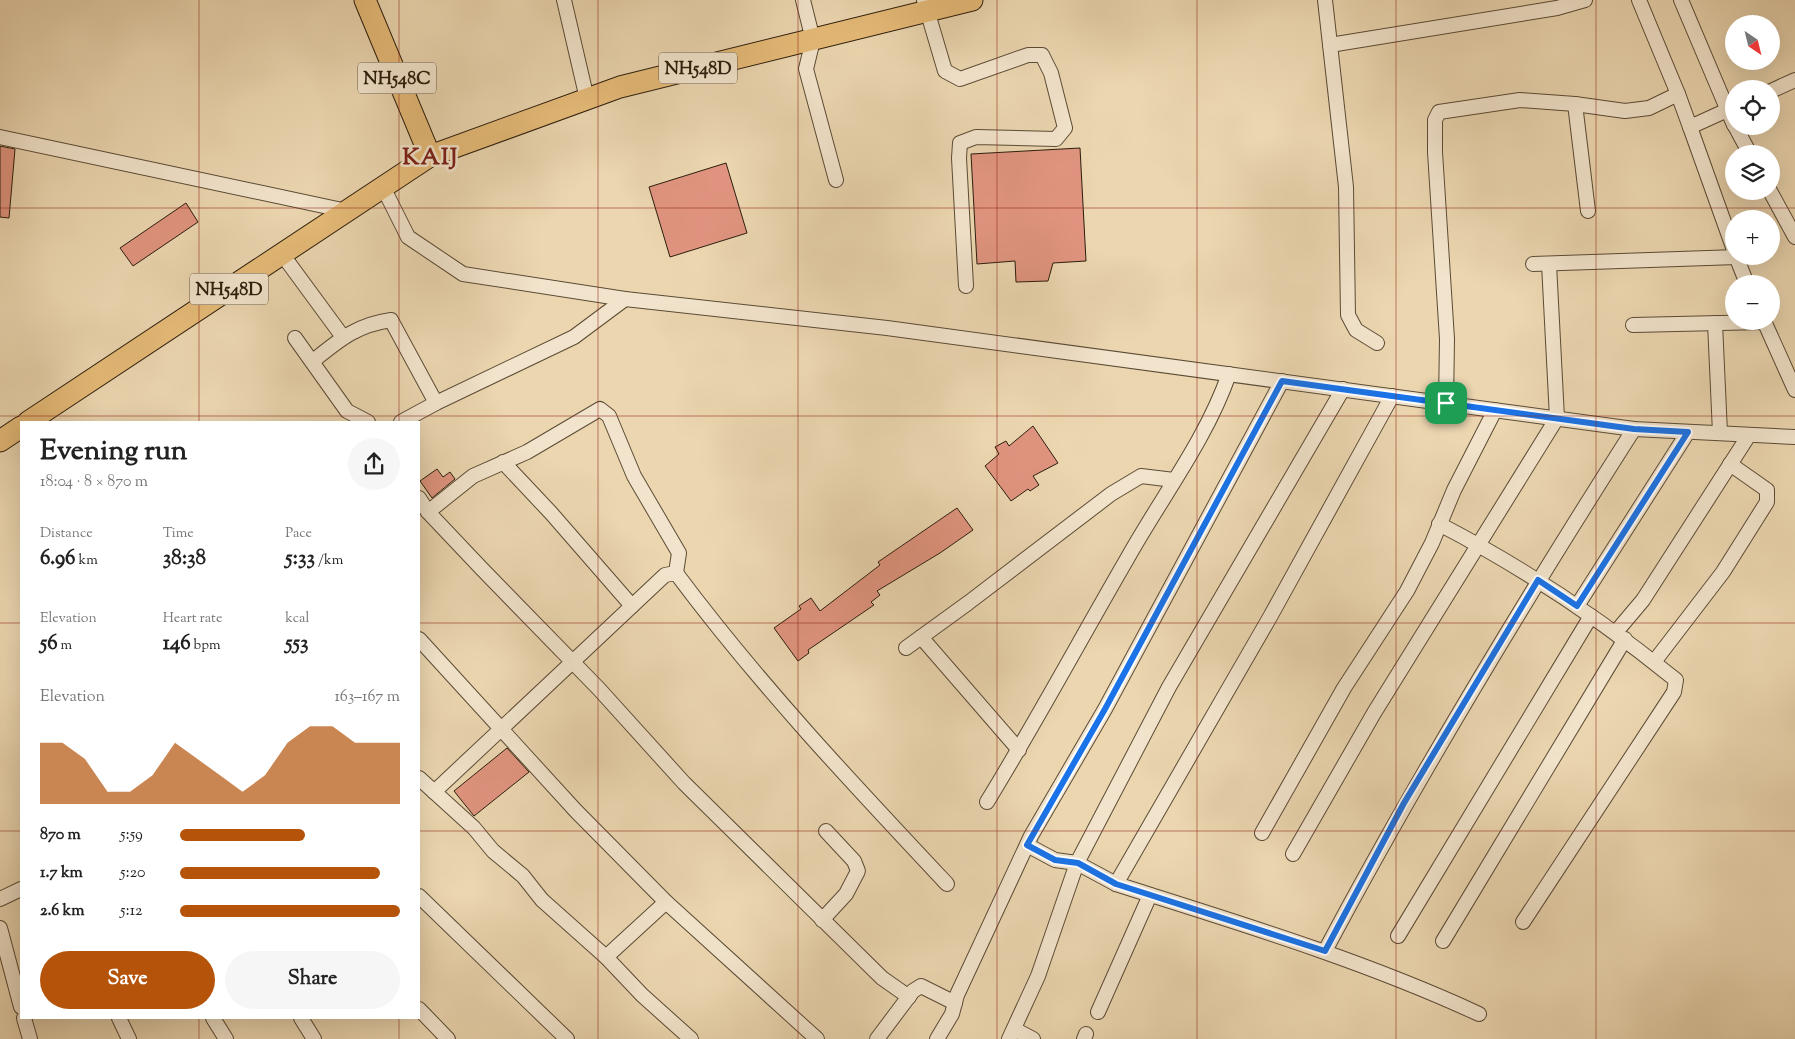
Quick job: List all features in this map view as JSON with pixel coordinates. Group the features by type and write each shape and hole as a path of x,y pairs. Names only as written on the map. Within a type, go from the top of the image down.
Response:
{"highway":[{"name":"NH548C","path":"364,0 430,156"},
{"name":"NH548D","path":"38,420 430,156 620,88 813,40 925,6 972,0"},
{"path":"0,441 20,428"}],"street":[{"path":"564,0 588,99"},
{"path":"803,0 813,40 806,69 836,180"},
{"path":"1325,0 1346,187 1348,315 1356,330 1377,343"},
{"path":"1330,45 1548,10 1586,0"},
{"path":"1639,0 1678,94 1725,224"},
{"path":"1681,0 1725,98"},
{"path":"925,6 945,70 960,78 1028,55 1042,55 1051,73 1066,128 1056,139 976,137 960,143 959,158 966,286"},
{"path":"1780,87 1795,81"},
{"path":"1446,403 1447,339 1435,120 1439,112 1520,100 1575,104 1625,111 1649,108 1678,94"},
{"path":"1575,104 1588,211"},
{"path":"1690,128 1725,111"},
{"path":"0,137 347,211"},
{"path":"383,187 408,238 463,274 625,299 887,328 1634,429 1795,437"},
{"path":"1775,200 1795,237"},
{"path":"282,254 343,337"},
{"path":"1533,264 1725,255"},
{"path":"1293,854 1374,713 1557,418 1549,264"},
{"path":"403,421 436,403 574,337 625,299"},
{"path":"312,361 343,337 361,326 391,320 436,403"},
{"path":"1715,323 1720,433"},
{"path":"1633,325 1725,323"},
{"path":"1768,330 1795,390"},
{"path":"295,338 347,411 366,421"},
{"path":"987,802 1218,406 1229,374"},
{"path":"937,1039 952,1014 955,1003 1027,845 1105,709 1282,381"},
{"path":"1033,1039 1012,1034 1038,976 1078,863 1169,687 1343,389"},
{"path":"1116,884 1211,720 1392,396"},
{"path":"428,512 473,476 527,452 600,409 609,416 634,476 679,553 676,573 754,670 839,768 947,884"},
{"path":"1262,833 1344,688 1407,591 1454,490 1495,410"},
{"path":"1325,951 1404,803 1538,580 1634,429"},
{"path":"1577,606 1688,432"},
{"path":"1442,941 1621,636 1749,435"},
{"path":"503,462 551,513 632,606"},
{"path":"1654,662 1723,572 1767,502 1767,490 1730,464"},
{"path":"906,648 1111,494 1141,476 1174,480"},
{"path":"420,500 428,512 572,661 684,783 882,978 908,997"},
{"path":"1439,524 1478,544 1538,580 1621,636 1676,680 1674,692 1523,922"},
{"path":"434,792 665,575 676,573"},
{"path":"1398,936 1591,616"},
{"path":"921,637 1019,750"},
{"path":"420,640 576,811 666,902 817,1039"},
{"path":"420,779 474,828 493,851 523,876 542,900 606,957 642,995 691,1039"},
{"path":"822,920 846,894 858,871 854,861 826,831"},
{"path":"1027,845 1055,860 1078,863 1116,884 1325,951 1423,988 1479,1014"},
{"path":"0,899 20,889"},
{"path":"1098,1012 1150,895"},
{"path":"420,897 567,1039"},
{"path":"606,957 666,902"},
{"path":"0,928 20,1003"},
{"path":"877,1039 908,997 921,986 955,1003"},
{"path":"420,1010 448,1039"},
{"path":"24,1019 30,1039"},
{"path":"119,1019 129,1039"},
{"path":"214,1019 226,1039"},
{"path":"301,1019 314,1039"}],"building":[{"path":"0,146 15,149 9,218 0,217"},
{"path":"1080,148 1086,261 1053,263 1048,281 1016,282 1015,261 977,264 971,154"},
{"path":"726,163 747,233 670,257 649,187"},
{"path":"186,203 198,222 133,266 120,248"},
{"path":"1033,426 1058,463 1033,476 1039,485 1030,491 1028,489 1011,501 985,466 999,454 995,447 1006,441 1009,446"},
{"path":"437,469 443,477 450,472 455,479 432,498 420,481"},
{"path":"957,508 973,530 940,553 877,591 880,595 871,602 874,605 808,650 809,653 798,661 774,628 801,609 799,606 811,598 820,611 880,565 878,562"},
{"path":"507,748 529,772 474,816 454,791"}],"district":[{"name":"KAIJ","path":"430,156"}],"route":[{"path":"1282,381 1446,403 1634,429 1688,432 1577,606 1538,580 1404,803 1325,951 1116,884 1078,863 1055,860 1027,845 1105,709 1282,381"}]}
